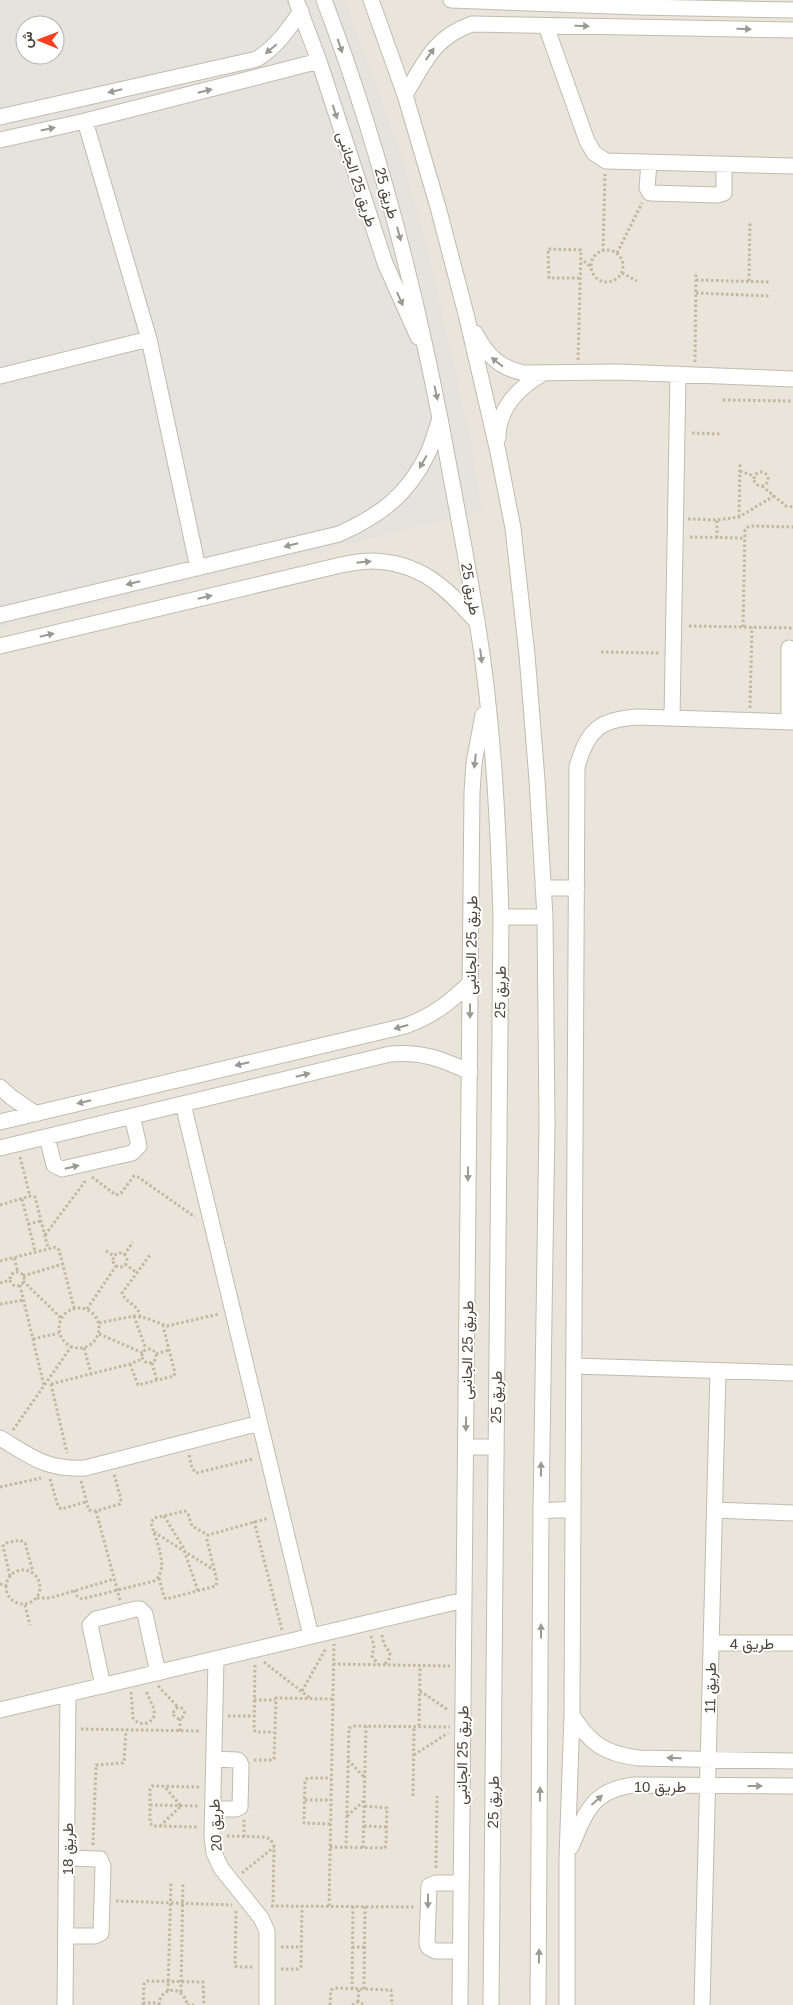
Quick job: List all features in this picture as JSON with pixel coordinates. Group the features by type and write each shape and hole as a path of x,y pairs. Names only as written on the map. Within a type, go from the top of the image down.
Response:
{"street":[{"name":"طريق 25","path":"324,0 359,99 385,183 428,353 477,622 486,696 498,843 501,917 491,2005"},
{"path":"371,0 404,95 438,207 467,318 498,452 513,528 521,591 537,780 545,917 547,1123 541,1511 538,2005"},
{"path":"452,0 637,3 793,10"},
{"name":"طريق 25 الجانبى","path":"298,5 319,62 385,263 411,324 428,353"},
{"path":"0,117 257,59 272,49 284,36 298,5"},
{"path":"404,95 441,40 456,30 472,24 793,30"},
{"path":"546,26 587,141 594,153 606,161 793,166"},
{"path":"0,140 86,121 319,62"},
{"path":"86,121 149,339 198,568"},
{"path":"649,163 648,191 653,193 722,195 724,193 724,164"},
{"path":"467,318 486,352 498,363 511,370 524,373 618,372 793,379"},
{"path":"0,376 149,339"},
{"path":"498,452 498,433 503,414 512,397 525,384 543,373"},
{"path":"672,718 678,374"},
{"path":"0,615 339,534 367,521 392,503 412,480 428,454 440,416"},
{"path":"0,646 341,565 371,561 400,564 428,575 451,593 477,622"},
{"path":"567,2005 567,1858 572,1715 577,766 583,746 597,728 616,718 791,722 789,648"},
{"name":"طريق 25 الجانبى","path":"460,2005 473,778 486,696"},
{"path":"543,888 577,888"},
{"path":"501,917 545,917"},
{"path":"0,1122 405,1026 434,1014 446,1006 470,983"},
{"path":"0,1148 390,1054 408,1052 427,1054 470,1072"},
{"path":"0,1087 36,1114"},
{"path":"183,1104 311,1636"},
{"path":"47,1137 54,1165 62,1169 82,1165 136,1150 139,1146 132,1116"},
{"path":"574,1366 793,1373"},
{"name":"طريق 11","path":"702,2005 718,1370"},
{"path":"3,1439 41,1462 56,1467 74,1468 110,1461 260,1423"},
{"path":"466,1447 496,1447"},
{"path":"541,1511 573,1509"},
{"path":"715,1510 793,1513"},
{"path":"0,1710 216,1659 255,1653 285,1642 334,1633 373,1621 464,1600"},
{"path":"102,1686 90,1625 96,1619 136,1609 143,1610 145,1676"},
{"name":"طريق 4","path":"711,1643 793,1644"},
{"name":"طريق 20","path":"216,1659 212,1832 214,1853 221,1868 262,1918 267,1932 267,2005"},
{"name":"طريق 18","path":"65,2005 68,1694"},
{"name":"طريق 10","path":"572,1715 583,1733 599,1747 618,1755 639,1758 793,1761"},
{"path":"213,1807 236,1809 240,1807 241,1763 237,1760 214,1759"},
{"name":"طريق 10","path":"567,1858 589,1807 601,1795 617,1787 634,1785 793,1786"},
{"path":"66,1936 99,1936 101,1933 102,1900 102,1862 92,1859 67,1858"},
{"path":"460,1951 435,1951 428,1947 428,1906 429,1886 436,1883 461,1883"}],"path":[{"path":"603,251 606,161"},
{"path":"617,253 648,191"},
{"path":"749,281 750,221"},
{"path":"577,373 580,278 580,249 548,249 549,278 580,278"},
{"path":"580,258 591,268 598,280 604,282 618,279 622,273 623,266 617,253 610,250 596,254 592,260 591,268"},
{"path":"622,273 637,281"},
{"path":"694,375 696,273"},
{"path":"696,280 770,282"},
{"path":"696,293 770,296"},
{"path":"723,400 793,401"},
{"path":"677,432 721,434"},
{"path":"739,517 740,462"},
{"path":"740,471 754,476"},
{"path":"754,476 760,471 766,474 768,481 762,486"},
{"path":"754,476 756,485 762,486 786,506 793,507"},
{"path":"675,519 717,520 739,517 774,496"},
{"path":"717,520 717,538"},
{"path":"743,627 745,530 748,527 793,527"},
{"path":"675,537 744,538"},
{"path":"674,626 793,628"},
{"path":"749,721 752,627"},
{"path":"601,652 673,653"},
{"path":"17,1144 30,1196"},
{"path":"45,1235 89,1175 116,1195 121,1193 134,1176 138,1176 213,1230"},
{"path":"0,1204 30,1196 36,1199 48,1248"},
{"path":"22,1199 35,1252"},
{"path":"28,1224 41,1221"},
{"path":"124,1255 133,1242"},
{"path":"0,1261 54,1246 58,1248 74,1308"},
{"path":"106,1251 114,1256 124,1255"},
{"path":"140,1317 137,1307 122,1295 150,1254"},
{"path":"116,1266 120,1267 125,1264 127,1261 124,1255"},
{"path":"114,1256 113,1260 116,1266"},
{"path":"14,1258 18,1272 23,1276"},
{"path":"23,1276 63,1264"},
{"path":"125,1264 137,1273"},
{"path":"87,1309 116,1266"},
{"path":"0,1283 10,1280 11,1276 18,1272"},
{"path":"23,1276 24,1300 44,1387"},
{"path":"10,1280 16,1285 22,1283"},
{"path":"22,1283 61,1318"},
{"path":"0,1304 24,1300"},
{"path":"74,1308 87,1309 97,1317 99,1323 96,1340 84,1348 71,1347 61,1339 59,1333 61,1318 66,1311 74,1308"},
{"path":"99,1323 134,1316 163,1326 170,1326 233,1311"},
{"path":"134,1316 146,1350"},
{"path":"130,1364 136,1384 140,1386 172,1377 175,1374 163,1326"},
{"path":"33,1339 59,1333"},
{"path":"98,1334 143,1353"},
{"path":"3,1439 44,1387 71,1347"},
{"path":"84,1348 91,1374"},
{"path":"142,1359 143,1353 146,1350"},
{"path":"146,1350 154,1351 156,1354"},
{"path":"156,1354 169,1350"},
{"path":"156,1354 152,1362 157,1381"},
{"path":"142,1359 148,1363 152,1362"},
{"path":"51,1384 130,1364 142,1359"},
{"path":"50,1378 74,1468 89,1510 96,1511 118,1505 121,1501 110,1461"},
{"path":"185,1442 192,1468 196,1473 268,1455"},
{"path":"0,1487 49,1476 59,1508 63,1509 86,1502"},
{"path":"96,1511 123,1612"},
{"path":"75,1590 80,1599 154,1581 158,1578 162,1572 162,1566 151,1523 152,1519 185,1511 192,1526 208,1535 282,1514"},
{"path":"164,1516 185,1552 198,1591"},
{"path":"254,1521 285,1642"},
{"path":"154,1532 214,1570"},
{"path":"158,1578 166,1599 216,1586 217,1581 207,1540 208,1535"},
{"path":"10,1576 3,1548 4,1544 22,1540 25,1543 33,1572 41,1584 38,1598 32,1603 25,1605 15,1603 8,1595 6,1584 10,1576 16,1571 25,1570 33,1572"},
{"path":"0,1567 7,1565"},
{"path":"38,1598 50,1598 114,1579"},
{"path":"0,1584 6,1584"},
{"path":"25,1605 30,1625"},
{"path":"373,1621 374,1646 372,1656 378,1665"},
{"path":"373,1621 390,1653 389,1659 384,1665"},
{"path":"329,1906 334,1633"},
{"path":"302,1691 334,1633"},
{"path":"255,1653 311,1698"},
{"path":"255,1653 255,1732 274,1732"},
{"path":"333,1664 463,1666"},
{"path":"419,1726 420,1666"},
{"path":"145,1676 178,1707 183,1708 184,1716 180,1718"},
{"path":"145,1676 147,1697 154,1707 155,1713 148,1723 142,1724 132,1718 145,1676"},
{"path":"419,1691 463,1721"},
{"path":"254,1700 275,1700 278,1698 333,1699"},
{"path":"241,1763 253,1760 272,1760 275,1700"},
{"path":"178,1707 175,1709 174,1714 180,1718"},
{"path":"215,1716 254,1716"},
{"path":"180,1718 180,1730"},
{"path":"142,1724 142,1730"},
{"path":"346,1848 349,1728 353,1726 456,1727 413,1756"},
{"path":"363,1848 366,1726"},
{"path":"413,1796 414,1726"},
{"path":"68,1728 214,1731"},
{"path":"92,1859 96,1765 124,1762 126,1730"},
{"path":"348,1759 365,1778"},
{"path":"330,1824 306,1824 304,1800 306,1778 331,1778"},
{"path":"163,1786 181,1806"},
{"path":"213,1787 151,1787 150,1824 269,1838 274,1846 273,1906"},
{"path":"436,1883 437,1796"},
{"path":"304,1800 331,1800"},
{"path":"347,1816 365,1800"},
{"path":"150,1805 213,1807"},
{"path":"160,1826 181,1806"},
{"path":"330,1847 385,1848 387,1827 385,1806 364,1806"},
{"path":"364,1826 387,1827"},
{"path":"232,1881 274,1846"},
{"path":"168,1991 171,1882"},
{"path":"180,1992 183,1882"},
{"path":"102,1900 236,1905 235,1966 299,1969 301,1967 302,1906"},
{"path":"252,1906 428,1906"},
{"path":"352,1989 353,1906"},
{"path":"364,1989 365,1906"},
{"path":"268,1946 301,1947"},
{"path":"352,1947 365,1947"},
{"path":"194,2005 187,2005 184,1995 180,1992 168,1991 160,1998 159,2004 143,2004 144,1982 203,1982 204,2005"},
{"path":"330,2005 333,1988 391,1990 392,2005"},
{"path":"358,2002 359,1989"},
{"path":"352,2005 358,2002 366,2005"}],"shaded area":[{"path":"0,0 793,0 793,2005 0,2005"},
{"path":"0,0 345,0 403,159 431,264 471,442 482,512 0,629"}]}
